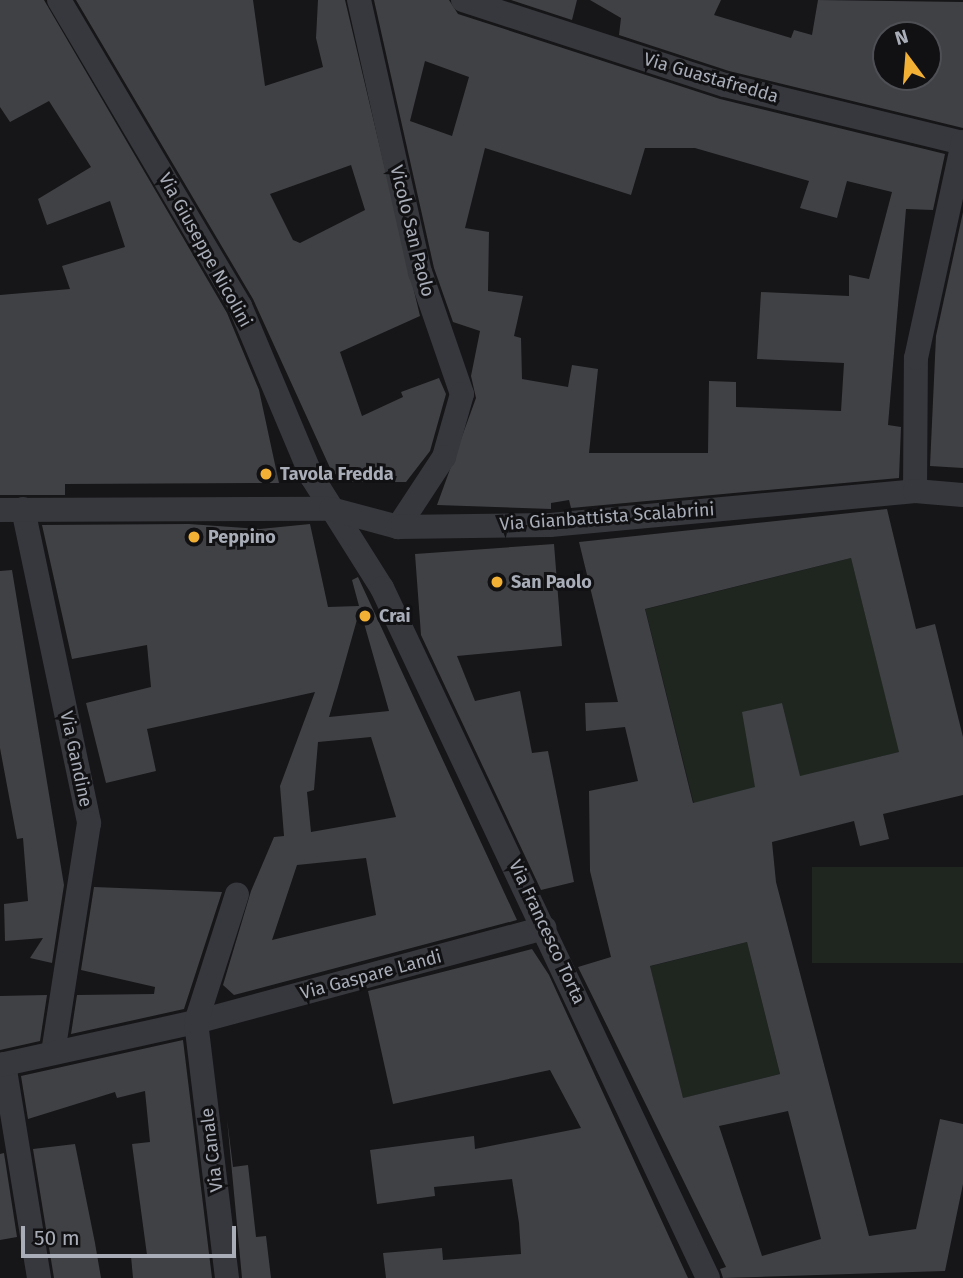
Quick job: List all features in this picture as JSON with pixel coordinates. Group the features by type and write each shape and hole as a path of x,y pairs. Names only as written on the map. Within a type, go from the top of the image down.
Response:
{"street":[{"name":"Via Giuseppe Nicolini","path":"59,0 240,306 331,509 382,588"},
{"name":"Vicolo San Paolo","path":"359,0 420,272 462,394 444,457 398,527"},
{"name":"Via Guastafredda","path":"463,0 725,85 963,142"},
{"path":"915,491 916,358 963,142"},
{"name":"Via Gianbattista Scalabrini","path":"11,510 331,509 398,527 550,525 915,491 963,495"},
{"name":"Via Gandine","path":"11,510 89,823 53,1052"},
{"name":"Via Francesco Torta","path":"382,588 545,928 708,1278"},
{"path":"197,1022 237,894"},
{"name":"Via Gaspare Landi","path":"2,1064 197,1022 545,928"},
{"name":"Via Canale","path":"197,1022 227,1278"},
{"path":"2,1064 39,1278"}],"shaded area":[{"path":"851,558 899,752 694,803 645,609"},
{"path":"812,867 963,867 963,963 812,963"},
{"path":"747,942 780,1074 683,1098 650,966"}],"building":[{"path":"0,0 44,0 227,313 259,390 279,483 65,484 65,495 0,495 0,295 70,289 62,266 125,247 110,201 47,225 38,199 91,167 49,101 10,122 0,107"},
{"path":"76,0 253,0 265,86 323,67 316,38 318,0 345,0 420,316 340,352 362,416 403,397 401,392 439,378 446,394 430,451 406,482 344,482 331,470 253,299","holes":["351,165 365,210 300,243 293,240 270,194"]},
{"path":"374,0 449,0 458,14 720,99 945,154 933,210 906,209 888,425 901,427 899,478 571,508 569,500 551,503 551,509 437,505 476,398 471,376 480,331 453,322 434,268","holes":["425,61 469,77 452,136 410,121","485,148 631,195 645,148 695,148 809,181 800,208 837,218 847,181 892,192 869,279 849,275 849,296 761,292 757,359 844,363 841,411 736,407 736,382 709,381 708,453 589,453 598,369 572,365 568,387 522,379 521,338 514,336 523,296 488,291 489,232 465,228"]},
{"path":"511,0 577,0 572,20"},
{"path":"590,0 721,0 714,15 791,38 794,30 812,35 818,0 963,2 963,128 729,71 619,35 621,18"},
{"path":"963,212 963,468 930,466 936,336"},
{"path":"887,509 916,629 935,624 963,737 963,795 883,814 889,839 860,846 854,821 772,842 776,882 869,1236 916,1229 940,1119 963,1124 963,1184 945,1271 723,1278 720,1269 726,1267 578,967 611,957 590,871 589,791 638,781 625,727 586,731 585,703 618,702 579,542","holes":["851,558 899,752 800,776 782,703 742,712 755,787 693,803 645,609","747,942 780,1074 683,1098 650,966","788,1111 821,1239 762,1256 719,1126"]},
{"path":"189,524 260,529 310,524 328,607 359,606 352,580 358,577 517,920 234,995 223,985 251,891 274,837 284,836 280,786 315,692 147,729 156,771 106,783 86,703 151,687 147,645 72,659 42,525","holes":["360,609 389,711 329,717 338,687","371,737 396,817 311,832 307,792 314,790 318,742","366,858 376,915 272,940 297,865"]},
{"path":"554,544 562,646 457,656 475,701 520,691 532,753 548,751 574,882 541,890 421,635 415,554"},
{"path":"12,570 64,885 52,963 30,958 43,938 5,941 4,904 28,901 23,838 17,839 0,748 0,571"},
{"path":"94,887 222,892 184,1009 71,1034 77,995 154,994 155,987 81,970"},
{"path":"532,949 549,975 688,1278 386,1278 383,1253 442,1248 443,1260 521,1254 519,1223 512,1179 434,1187 435,1196 377,1204 370,1150 474,1136 475,1149 581,1128 550,1070 393,1104 368,991"},
{"path":"47,995 40,1041 0,1050 0,996"},
{"path":"183,1040 212,1278 133,1278 131,1256 147,1255 132,1144 150,1142 145,1091 117,1098 115,1092 28,1119 21,1076"},
{"path":"227,1119 233,1167 248,1165 256,1237 266,1236 271,1278 242,1278"},
{"path":"75,1144 101,1278 54,1278 33,1149"},
{"path":"4,1153 17,1237 0,1240 0,1154"}],"place":[{"name":"Tavola Fredda","path":"266,474"},
{"name":"Peppino","path":"194,537"},
{"name":"San Paolo","path":"497,582"},
{"name":"Crai","path":"365,616"}]}
